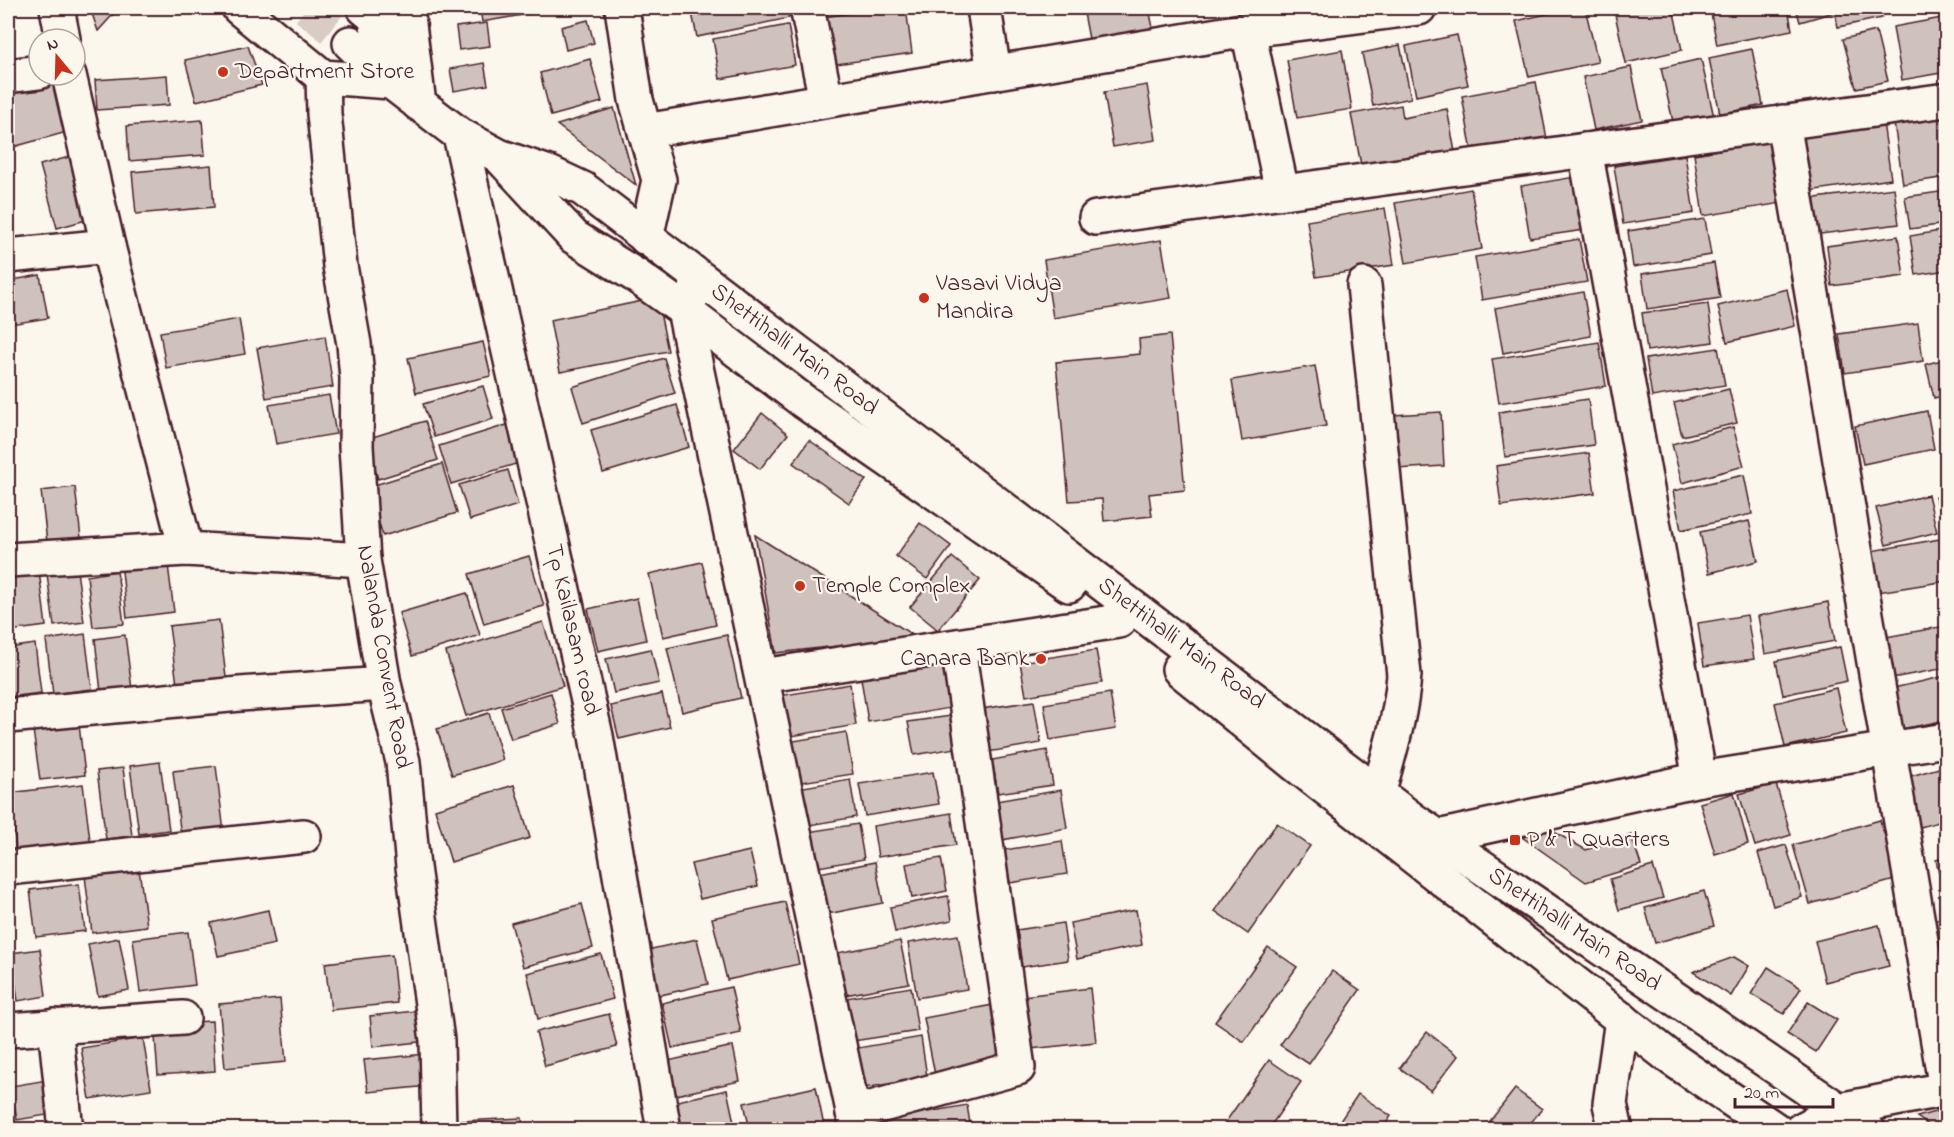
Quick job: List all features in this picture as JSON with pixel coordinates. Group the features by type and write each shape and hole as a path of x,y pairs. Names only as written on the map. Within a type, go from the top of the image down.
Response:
{"street":[{"path":"57,8 61,27"},
{"path":"239,8 323,76 391,82 375,17 363,8"},
{"path":"407,8 419,104"},
{"path":"622,8 636,100 659,180 646,238"},
{"path":"807,8 826,100"},
{"path":"984,8 994,73"},
{"path":"645,131 994,73 1261,22 1419,8"},
{"path":"1261,22 1282,192"},
{"name":"Shettihalli Main Road","path":"350,43 391,82 460,135 499,156 549,173 583,189 1378,794 1868,1130"},
{"path":"8,76 27,74"},
{"name":"Nalanda Convent Road","path":"323,76 324,114 340,266 354,344 357,378 356,446 363,560 384,684 403,762 413,867 438,1040 438,1130"},
{"path":"72,87 108,246 186,549"},
{"path":"1096,218 1947,100"},
{"path":"1783,122 1947,1089 1839,1110 1801,1130"},
{"name":"Tp Kailasam road","path":"460,135 596,736 664,1130"},
{"path":"1585,150 1700,779"},
{"name":"Shettihalli Main Road","path":"499,156 574,237 635,275 803,401 1119,621 1296,765 1671,1058 1776,1130"},
{"path":"8,256 108,246"},
{"path":"702,280 684,310 855,1121 1018,1068 958,646"},
{"path":"1365,285 1404,675 1402,703 1397,726 1378,794"},
{"path":"8,560 186,549 363,560"},
{"path":"762,676 1119,621"},
{"path":"8,716 240,694 384,684"},
{"path":"1404,850 1438,837 1700,779 1947,740"},
{"path":"8,868 304,836"},
{"path":"8,1030 183,1018"},
{"path":"1616,1130 1610,1104 1622,1019"},
{"path":"55,1026 66,1130"}],"building":[{"path":"90,8 119,8 98,31"},
{"path":"480,8 562,8 482,22"},
{"path":"691,8 786,8 789,18 697,37"},
{"path":"886,8 906,8 912,53 830,65 823,17"},
{"path":"1083,8 1149,8 1153,28 1089,39"},
{"path":"1573,8 1585,8 1598,62 1529,77 1516,21"},
{"path":"1673,8 1682,50 1626,63 1614,10"},
{"path":"1710,8 1788,8 1792,30 1717,45"},
{"path":"1796,8 1837,8 1838,11 1800,22"},
{"path":"1857,8 1880,8 1882,18 1838,27 1835,12"},
{"path":"1942,18 1946,45 1946,72 1902,80 1893,27"},
{"path":"588,20 594,43 566,50 561,27"},
{"path":"487,23 490,46 459,50 456,27"},
{"path":"788,25 795,65 720,79 713,39"},
{"path":"1876,31 1888,81 1856,88 1843,39"},
{"path":"1457,35 1468,85 1416,96 1406,46"},
{"path":"1400,45 1411,98 1373,106 1362,53"},
{"name":"Department Store","path":"248,46 262,85 196,101 185,60"},
{"path":"1752,49 1763,105 1720,114 1709,58"},
{"path":"1342,50 1352,109 1297,118 1287,60"},
{"path":"590,59 602,102 551,116 540,73"},
{"path":"1701,59 1714,117 1674,126 1661,68"},
{"path":"484,63 488,85 454,91 450,69"},
{"path":"1631,67 1642,120 1594,130 1583,77"},
{"path":"167,75 169,105 97,110 95,80"},
{"path":"27,82 27,87 61,87 74,130 13,147 8,127 8,86"},
{"path":"1536,82 1547,139 1472,152 1462,96"},
{"path":"1147,85 1156,140 1113,147 1104,92"},
{"path":"1401,105 1403,118 1447,109 1456,157 1363,175 1351,114"},
{"path":"614,108 636,185 557,125"},
{"path":"1946,115 1946,177 1903,184 1894,123"},
{"path":"202,120 205,155 129,161 127,126"},
{"path":"1883,122 1891,179 1809,191 1801,133"},
{"path":"1773,141 1782,203 1703,216 1694,154"},
{"path":"80,154 97,217 57,228 40,165"},
{"path":"1685,155 1694,213 1623,224 1614,166"},
{"path":"211,165 214,207 136,214 132,172"},
{"path":"1575,177 1584,230 1530,238 1521,186"},
{"path":"1894,188 1899,224 1813,235 1808,199"},
{"path":"1471,189 1482,249 1406,263 1395,203"},
{"path":"1946,191 1946,224 1910,229 1905,197"},
{"path":"1385,208 1394,265 1316,277 1307,221"},
{"path":"1705,219 1711,255 1633,267 1628,231"},
{"path":"1946,230 1946,270 1916,275 1910,236"},
{"path":"1898,236 1904,276 1832,286 1827,246"},
{"path":"1579,239 1587,282 1482,300 1475,257"},
{"path":"1161,240 1171,298 1053,318 1044,260"},
{"path":"1714,263 1720,298 1647,309 1642,274"},
{"path":"40,275 48,318 11,324 8,307 8,281"},
{"path":"1787,289 1795,326 1727,342 1718,306"},
{"path":"1583,292 1591,336 1503,353 1495,308"},
{"path":"657,298 668,351 560,372 550,320"},
{"path":"1708,304 1713,342 1647,351 1642,313"},
{"path":"239,319 245,354 166,368 160,332"},
{"path":"1918,323 1923,361 1845,373 1839,334"},
{"path":"1170,335 1185,490 1149,494 1152,516 1104,521 1102,499 1069,501 1056,362 1140,354 1139,339"},
{"path":"325,336 333,387 266,398 257,348"},
{"path":"483,342 491,376 416,393 408,358"},
{"path":"1599,342 1606,386 1499,403 1492,359"},
{"path":"1718,348 1725,385 1652,397 1646,359"},
{"path":"664,358 675,393 583,423 572,387"},
{"path":"1946,359 1946,395 1934,398 1926,364"},
{"path":"1315,366 1326,426 1242,441 1232,380"},
{"path":"483,386 493,419 434,437 423,404"},
{"path":"1729,389 1737,423 1682,436 1674,403"},
{"path":"329,395 336,434 276,444 269,405"},
{"path":"1588,399 1594,445 1505,457 1499,412"},
{"path":"677,405 689,447 603,473 591,430"},
{"path":"1927,411 1934,449 1863,464 1855,426"},
{"path":"1441,412 1444,466 1396,469 1393,415"},
{"path":"762,413 788,434 760,469 734,449"},
{"path":"425,421 438,460 378,479 366,439"},
{"path":"510,424 522,462 451,484 439,446"},
{"path":"1733,427 1744,466 1682,483 1672,444"},
{"path":"809,440 866,480 849,503 793,463"},
{"path":"1589,453 1595,493 1501,506 1496,466"},
{"path":"442,464 457,513 383,536 368,487"},
{"path":"508,470 518,505 470,520 459,485"},
{"path":"1744,475 1752,514 1681,530 1673,491"},
{"path":"75,487 81,538 47,542 41,491"},
{"path":"1928,495 1937,532 1886,545 1876,508"},
{"path":"1946,495 1946,536 1945,536 1936,497"},
{"path":"1749,521 1758,561 1709,573 1700,532"},
{"path":"920,523 951,546 927,579 896,556"},
{"name":"Temple Complex","path":"755,535 916,637 776,653"},
{"path":"1946,538 1946,581 1866,594 1859,553"},
{"path":"529,556 544,606 484,624 469,574"},
{"path":"952,557 980,580 938,630 910,607"},
{"path":"702,562 716,625 663,637 649,574"},
{"path":"38,563 46,626 9,631 8,567"},
{"path":"168,565 174,612 127,618 122,571"},
{"path":"77,571 84,622 54,626 47,574"},
{"path":"117,571 124,624 93,627 87,576"},
{"path":"467,593 480,635 412,656 399,613"},
{"path":"637,598 646,640 598,651 588,609"},
{"path":"1828,602 1835,641 1765,654 1758,616"},
{"path":"1747,615 1754,659 1704,666 1698,623"},
{"path":"219,620 226,677 177,684 169,626"},
{"path":"543,622 563,686 466,716 446,652"},
{"path":"1946,626 1946,668 1881,680 1875,639"},
{"path":"85,634 92,689 53,694 46,640"},
{"path":"125,635 132,689 101,692 95,639"},
{"path":"727,635 741,698 682,712 667,648"},
{"path":"35,644 41,693 8,697 8,648"},
{"path":"1840,647 1847,681 1783,695 1776,661"},
{"path":"651,649 659,683 614,693 606,659"},
{"path":"1096,650 1102,683 1026,696 1020,662"},
{"path":"942,664 950,708 868,722 861,678"},
{"path":"1946,676 1946,720 1899,730 1889,689"},
{"path":"850,684 856,725 780,738 773,697"},
{"path":"1836,688 1846,733 1785,747 1775,703"},
{"path":"551,693 560,724 511,739 501,708"},
{"path":"1110,693 1116,729 1050,740 1044,704"},
{"path":"662,694 670,727 619,739 611,706"},
{"path":"1034,701 1041,743 982,753 975,710"},
{"path":"489,713 503,760 452,775 437,729"},
{"path":"951,716 956,748 914,755 908,722"},
{"path":"79,725 85,775 40,780 33,730"},
{"path":"846,732 853,774 789,784 782,743"},
{"path":"1047,750 1053,785 998,793 992,760"},
{"path":"160,762 169,830 139,834 130,766"},
{"path":"216,766 224,832 181,837 173,771"},
{"path":"1946,766 1946,820 1913,829 1900,779"},
{"path":"123,768 132,836 106,839 97,771"},
{"path":"933,772 939,804 865,816 859,784"},
{"path":"850,779 856,817 798,827 792,789"},
{"path":"83,784 91,848 17,857 9,793"},
{"path":"1776,784 1791,835 1755,846 1739,794"},
{"path":"514,785 530,838 451,862 435,809"},
{"path":"1061,790 1067,828 1002,840 996,801"},
{"path":"1734,793 1748,844 1715,854 1700,803"},
{"path":"951,813 956,845 878,857 873,826"},
{"path":"1880,820 1898,879 1810,904 1793,845"},
{"path":"1277,823 1310,846 1248,934 1215,911"},
{"path":"858,824 864,859 813,868 807,832"},
{"path":"1549,829 1586,850 1631,835 1641,865 1586,882 1522,837"},
{"path":"1062,841 1067,874 1010,883 1004,850"},
{"path":"1786,845 1802,897 1773,906 1758,853"},
{"path":"750,851 758,886 700,899 691,864"},
{"path":"1946,857 1946,898 1945,898 1936,860"},
{"path":"941,858 947,891 912,898 906,864"},
{"path":"875,862 883,903 822,915 814,874"},
{"path":"1653,866 1663,898 1619,910 1610,879"},
{"path":"139,869 147,926 92,933 85,876"},
{"path":"79,884 85,931 36,937 30,890"},
{"path":"1704,891 1714,926 1655,943 1645,908"},
{"path":"948,896 952,920 895,932 890,907"},
{"path":"785,902 799,964 727,980 712,918"},
{"path":"582,904 593,948 523,967 511,923"},
{"path":"268,910 275,944 218,956 211,923"},
{"path":"1136,910 1142,945 1077,959 1070,923"},
{"path":"1946,918 1946,945 1937,946 1933,920"},
{"path":"1063,923 1068,960 1022,967 1017,930"},
{"path":"1879,925 1889,966 1825,982 1815,941"},
{"path":"188,932 195,985 140,992 133,939"},
{"path":"958,935 967,989 917,998 908,943"},
{"path":"119,938 129,990 98,996 88,944"},
{"path":"697,939 708,984 648,998 638,952"},
{"path":"900,941 909,983 845,995 837,953"},
{"path":"1268,947 1297,967 1244,1042 1215,1022"},
{"path":"40,949 46,996 18,1001 11,953"},
{"path":"1946,953 1946,994 1938,955"},
{"path":"601,954 613,999 538,1019 527,973"},
{"path":"392,955 397,1003 331,1010 325,963"},
{"path":"1734,957 1749,966 1731,996 1693,972"},
{"path":"1768,967 1801,988 1784,1014 1751,994"},
{"path":"1332,971 1360,990 1309,1064 1280,1045"},
{"path":"731,987 741,1033 672,1048 662,1003"},
{"path":"911,987 918,1031 847,1042 840,999"},
{"path":"1090,988 1096,1042 1021,1050 1015,997"},
{"path":"280,999 286,1062 225,1068 219,1004"},
{"path":"1808,1002 1837,1020 1816,1052 1787,1034"},
{"path":"993,1005 1004,1062 935,1075 924,1018"},
{"path":"424,1010 428,1041 373,1047 370,1016"},
{"path":"609,1014 617,1047 545,1066 536,1032"},
{"path":"212,1021 215,1071 158,1075 154,1024"},
{"path":"1427,1032 1458,1056 1431,1091 1400,1068"},
{"path":"921,1037 927,1077 859,1089 852,1049"},
{"path":"143,1038 151,1089 90,1099 81,1048"},
{"path":"733,1046 740,1081 676,1095 668,1061"},
{"path":"426,1054 429,1086 368,1092 364,1060"},
{"path":"1269,1060 1301,1082 1268,1130 1220,1130"},
{"path":"59,1078 65,1112 17,1120 11,1086"},
{"path":"816,1087 824,1126 810,1130 750,1130 744,1103"},
{"path":"1515,1089 1542,1109 1525,1130 1483,1130"},
{"path":"727,1090 735,1127 724,1130 679,1130 673,1102"},
{"path":"1358,1094 1391,1116 1382,1130 1334,1130"},
{"path":"967,1105 971,1130 878,1130 877,1121"},
{"path":"1946,1109 1946,1130 1936,1130 1917,1117"},
{"path":"522,1118 523,1130 462,1130 462,1121"}],"tunnel":[{"path":"306,8 350,43"}],"place":[{"name":"Department Store","path":"223,72"},
{"name":"Vasavi Vidya Mandira","path":"924,298"},
{"name":"Temple Complex","path":"800,586"},
{"name":"Canara Bank","path":"1041,659"},
{"name":"P & T Quarters","path":"1515,840"}]}
